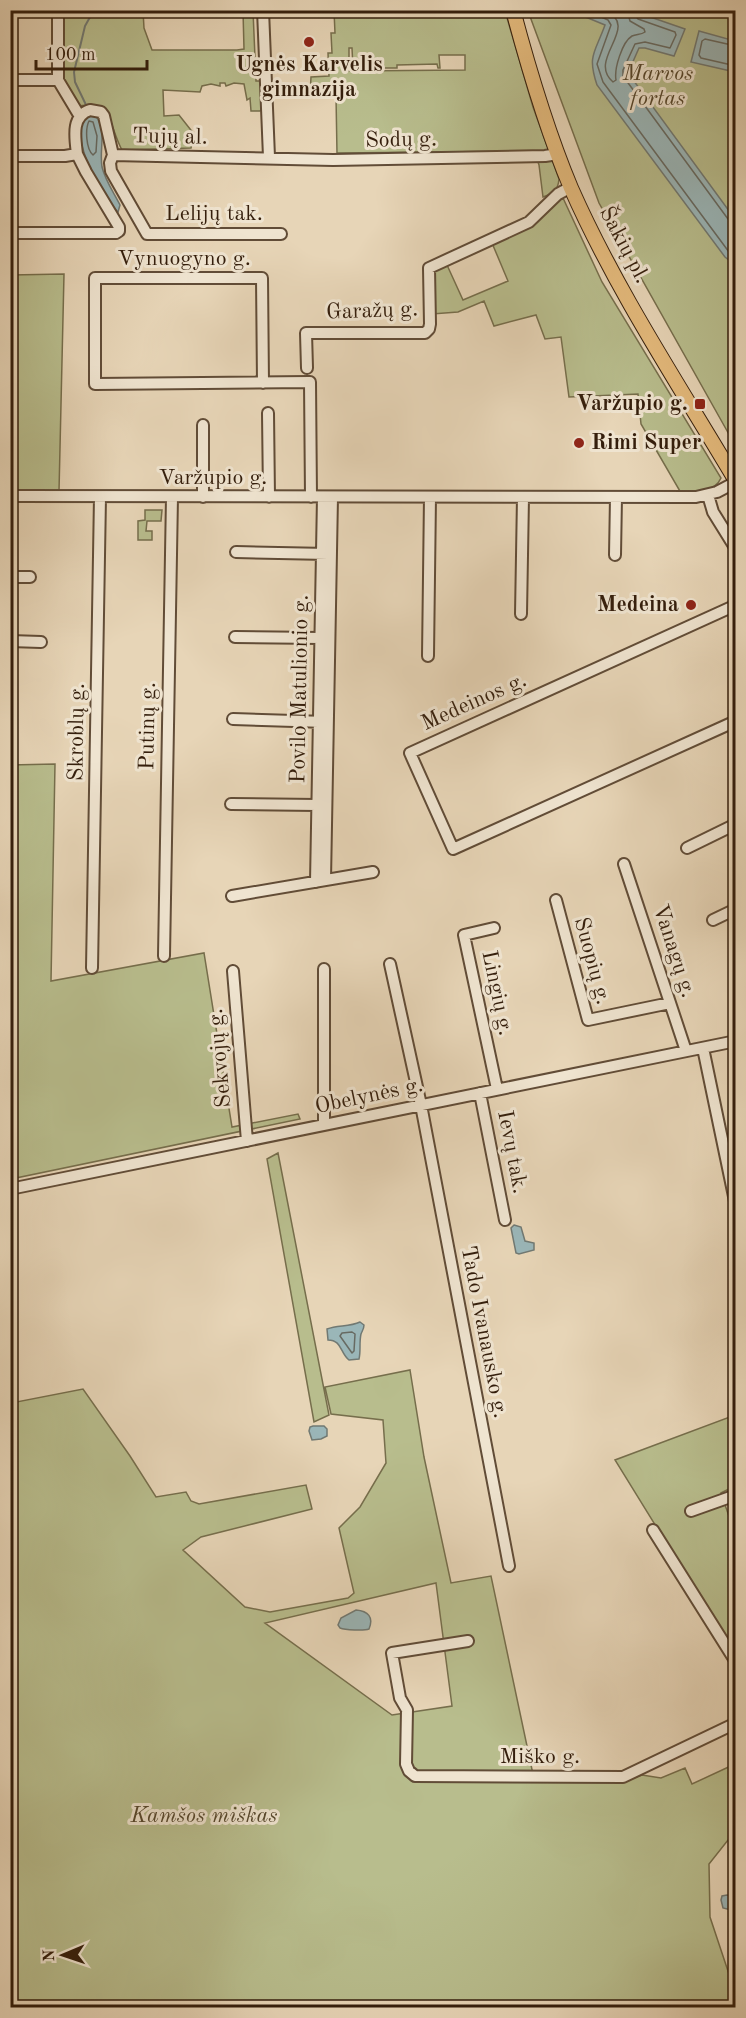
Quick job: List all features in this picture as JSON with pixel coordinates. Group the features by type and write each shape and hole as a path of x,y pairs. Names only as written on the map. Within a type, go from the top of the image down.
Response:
{"main road":[{"name":"Šakių pl.","path":"513,10 540,104 571,187 611,269 731,466 735,482"}],"street":[{"path":"58,10 58,80 79,115"},
{"path":"263,10 269,157"},
{"path":"10,80 58,80"},
{"path":"10,233 116,233 119,231 119,227 76,154 75,127 79,115 85,111 95,110 105,116 113,155"},
{"path":"10,156 76,154"},
{"name":"Sodų g.","path":"244,158 333,160 558,154"},
{"name":"Tujų al.","path":"147,234 111,171 110,163 113,155 244,158"},
{"name":"Garažų g.","path":"307,368 306,333 425,333 430,324 429,268 529,222 558,194 571,187"},
{"name":"Lelijų tak.","path":"147,234 281,234"},
{"name":"Vynuogyno g.","path":"262,383 262,278 95,278 95,384 262,383 310,382 311,497"},
{"path":"268,412 269,497"},
{"path":"203,425 203,497"},
{"name":"Varžupio g.","path":"10,496 696,497 708,495 735,482"},
{"path":"708,495 713,512 735,549"},
{"name":"Skroblų g.","path":"92,968 100,497"},
{"name":"Putinų g.","path":"164,956 172,497"},
{"name":"Povilo Matulionio g.","path":"321,881 327,497"},
{"path":"428,656 430,497"},
{"path":"521,614 524,497"},
{"path":"615,555 616,497"},
{"path":"236,552 326,554"},
{"name":"Povilo Matulionio g.","path":"321,881 317,805 323,722 320,638 326,554"},
{"path":"10,577 30,577"},
{"name":"Medeinos g.","path":"735,605 410,753 453,849 735,721"},
{"path":"235,636 320,638"},
{"path":"10,641 41,642"},
{"path":"233,719 323,722"},
{"path":"231,804 317,805"},
{"path":"687,848 735,824"},
{"name":"Vanagų g.","path":"624,864 686,1051"},
{"path":"232,896 374,872"},
{"name":"Suopių g.","path":"556,900 588,1020 670,1003"},
{"path":"713,920 735,909"},
{"name":"Lingių g.","path":"494,928 464,935 497,1089"},
{"name":"Tado Ivanausko g.","path":"390,964 421,1105 509,1566"},
{"path":"324,969 324,1125"},
{"name":"Sekvojų g.","path":"233,971 247,1141"},
{"name":"Obelynės g.","path":"10,1189 735,1041"},
{"path":"703,1047 735,1206"},
{"name":"Ievų tak.","path":"480,1093 506,1220"},
{"path":"691,1511 735,1494"},
{"path":"653,1530 735,1662"},
{"name":"Miško g.","path":"468,1641 392,1653 400,1698 407,1710 406,1764 409,1772 415,1776 623,1777 735,1723"}],"green space":[{"path":"61,11 143,11 144,28 152,50 237,50 244,49 243,11 253,11 256,81 262,81 262,109 251,111 250,98 247,100 244,84 234,83 226,86 225,83 220,83 220,86 211,84 202,86 200,92 163,90 164,116 179,115 194,134 191,148 122,150 104,111 90,105 78,106 61,77"},
{"path":"334,11 505,11 533,107 559,179 558,186 553,192 543,197 539,165 534,151 337,153 336,96 310,96 311,77 329,76 328,53 332,53 331,33 335,33","holes":["349,48 352,48 353,68 397,68 397,65 437,64 440,68 439,55 465,55 465,70 349,71"]},
{"name":"Marvos fortas","path":"528,11 735,11 735,445 599,203"},
{"path":"563,198 602,282 721,478 709,489 681,493 641,424 638,394 569,397 561,337 545,339 536,315 494,326 484,301 458,312 432,314 431,283 436,267 447,265 463,300 508,281 492,243"},
{"path":"64,274 59,491 11,490 11,275"},
{"path":"145,510 162,510 161,521 147,521 146,531 152,531 152,540 138,540 138,521 145,520"},
{"path":"55,764 51,981 204,953 232,1127 298,1114 300,1119 11,1179 10,765"},
{"path":"278,1153 329,1415 314,1422 267,1159"},
{"name":"Kamšos miškas","path":"410,1370 424,1457 451,1583 491,1576 534,1779 622,1782 642,1775 661,1778 685,1768 692,1784 735,1764 735,1835 728,1840 709,1864 710,1917 734,1989 733,2007 11,2008 11,1403 83,1389 156,1497 186,1492 191,1501 199,1504 306,1485 312,1509 201,1537 183,1550 245,1607 270,1612 348,1598 354,1593 339,1528 360,1507 386,1463 383,1420 331,1414 325,1387","holes":["436,1583 452,1706 392,1715 265,1623"]},
{"path":"735,1415 735,1486 721,1493 735,1534 735,1654 615,1460"}],"water":[{"path":"571,11 633,11 685,29 674,56 639,48 628,73 735,219 735,265 725,257 597,85 592,60 605,25"},
{"path":"699,31 735,41 735,72 691,62"},
{"path":"88,115 96,116 101,128 102,167 107,182 120,205 118,212 96,179 83,149 80,135 82,123"},
{"path":"514,1225 521,1227 525,1241 534,1243 534,1250 516,1253 511,1228"},
{"path":"360,1322 364,1325 360,1337 359,1359 349,1360 336,1342 328,1340 327,1329"},
{"path":"313,1426 324,1426 327,1429 327,1436 312,1440 309,1431"},
{"path":"356,1610 369,1615 371,1621 369,1629 340,1628 338,1625 341,1618"},
{"path":"722,1896 735,1897 735,1911 723,1908"}],"waterway":[{"path":"87,107 75,82 74,72 85,26 94,10"},
{"path":"729,428 736,407"}],"place":[{"name":"Ugnės Karvelis gimnazija","path":"309,42"},
{"name":"Varžupio g.","path":"700,404"},
{"name":"Rimi Super","path":"579,443"},
{"name":"Medeina","path":"691,605"}]}
